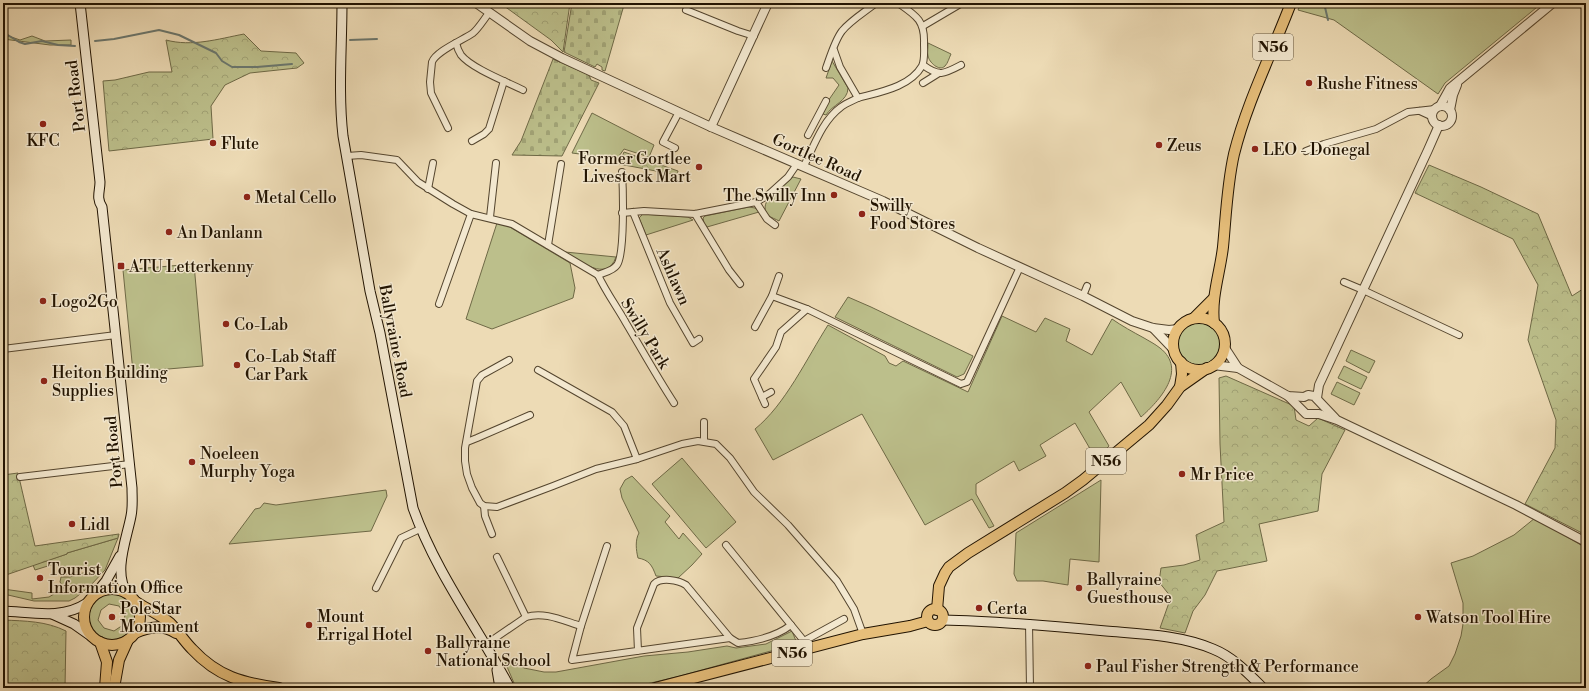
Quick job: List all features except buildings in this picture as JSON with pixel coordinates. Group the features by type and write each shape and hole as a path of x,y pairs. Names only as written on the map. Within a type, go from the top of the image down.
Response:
{"main road":[{"name":"Port Road","path":"80,3 100,185 104,191 105,202 102,207 130,464 132,508 123,551"},
{"name":"Ballyraine Road","path":"342,3 341,118 370,291 380,333 413,508 420,529 436,562 486,645 496,665"},
{"name":"N56","path":"937,610 939,586 945,573 950,568 968,553 1065,493 1083,480 1149,425 1167,405 1180,387 1218,361 1224,348 1223,334 1214,323 1213,299 1221,260 1225,207 1235,153 1256,91 1291,3"},
{"path":"1180,387 1182,374 1181,362 1174,350 1173,344 1178,329 1187,321 1194,318 1213,299"},
{"path":"1194,318 1208,319 1214,323"},
{"path":"1181,362 1193,368 1210,367"},
{"path":"3,611 52,614 75,610 87,602 97,592 109,576 123,551"},
{"path":"123,551 122,577 128,594 136,602 167,621 200,658 227,675 249,684 279,688"},
{"path":"97,592 115,588 128,594"},
{"path":"87,602 84,618 86,628 91,636"},
{"path":"110,686 119,660 140,619 136,602"},
{"path":"928,621 930,612 937,610 942,615 943,620 1029,623 1133,633 1198,643 1214,649 1230,658 1246,670 1263,688"},
{"path":"52,614 74,624 100,642 114,645 149,628 157,627 168,629 178,634"},
{"name":"N56","path":"655,688 806,645 910,626 928,621 935,625 940,624 943,620"},
{"path":"100,642 107,662 110,686"},
{"path":"496,665 500,688"},
{"path":"496,665 510,688"}],"street":[{"name":"Gortlee Road","path":"476,3 530,42 677,115 711,127 882,201 1083,296 1132,321 1153,328 1169,330 1178,329"},
{"path":"711,127 768,3"},
{"path":"858,98 840,67 834,50 834,44 843,30 876,3"},
{"path":"622,213 695,214 756,202 767,196 800,165 828,120 840,108 858,98 902,84 911,78 923,64 923,26 916,17 898,3"},
{"path":"923,26 962,3"},
{"path":"1433,117 1450,88 1553,3"},
{"path":"686,10 754,36"},
{"path":"448,128 433,97 430,82 433,59 475,31 489,13"},
{"path":"456,43 461,55 473,64 523,90"},
{"path":"826,68 834,50"},
{"path":"923,64 932,71 939,73 946,73 961,65"},
{"path":"923,82 939,73"},
{"path":"1450,110 1453,95 1461,79"},
{"path":"472,141 484,134 489,129 504,81"},
{"path":"808,135 826,101"},
{"path":"1306,151 1324,144 1376,129 1408,112 1446,106 1450,110 1452,116 1450,122 1445,125 1439,125"},
{"path":"1420,111 1433,117 1439,125"},
{"path":"675,148 663,142 677,115"},
{"path":"818,116 828,120"},
{"path":"1315,414 1319,408 1319,385 1439,125"},
{"path":"347,156 362,155 397,160 410,175 428,189 471,214 490,217 512,224 598,275 611,270 618,263 622,232 622,172"},
{"path":"428,189 433,163"},
{"path":"490,217 496,163"},
{"path":"548,245 561,164"},
{"path":"756,202 767,219 775,225"},
{"name":"Ashlawn","path":"633,212 670,303 693,343 699,340"},
{"path":"438,304 471,214"},
{"path":"695,214 729,270 740,284"},
{"path":"772,296 807,309 961,384 967,382 1020,267"},
{"name":"Swilly Park","path":"598,275 605,290 615,304 674,403"},
{"path":"763,326 756,325 772,296 779,276"},
{"path":"1344,282 1459,335"},
{"path":"1083,296 1087,286"},
{"path":"766,404 754,379 776,347 781,332 807,309"},
{"name":"Gortlee Road","path":"1153,328 1174,350"},
{"path":"3,349 116,335"},
{"path":"1224,348 1238,368 1288,396 1306,414 1318,414 1337,420 1516,505 1586,542"},
{"path":"509,360 482,375 477,381 465,448 465,461 467,474 480,503 484,506 497,507 596,469 637,459 682,444 704,441 716,444 724,451 754,492 788,525 837,581 854,608 863,634"},
{"path":"1210,367 1238,368"},
{"path":"538,370 612,412 624,426 637,459"},
{"path":"1300,407 1300,402 1305,396 1319,385"},
{"path":"762,397 771,392"},
{"path":"1288,396 1312,395 1337,420"},
{"path":"467,442 530,415"},
{"path":"704,422 704,441"},
{"path":"20,477 130,464"},
{"path":"484,506 485,516 492,534"},
{"path":"376,588 401,538 420,529"},
{"path":"607,546 581,626 572,660 730,638"},
{"path":"726,546 791,624 806,645 844,619"},
{"path":"497,557 526,617"},
{"path":"638,651 637,628 654,584 661,580 678,581 686,585 730,638 738,643 781,632 791,624"},
{"path":"486,645 526,617 533,615 546,616 581,626"},
{"path":"1029,623 1030,688"}],"green space":[{"path":"500,3 570,3 563,52 551,40"},
{"path":"572,3 614,3 624,5 605,71 602,70 602,67 597,64 595,67 564,52"},
{"path":"1301,3 1542,3 1445,83 1438,94 1334,20 1298,10"},
{"path":"3,34 20,40 32,36 45,41 71,40 71,45 50,45 3,39"},
{"path":"244,34 261,51 296,53 304,63 297,68 250,73 225,85 211,106 213,139 109,151 103,81 115,80 149,72 172,72 166,40 186,43 215,40"},
{"path":"928,43 951,54 948,62 943,68 935,66 930,61 928,54"},
{"path":"553,59 589,75 591,80 599,83 562,156 512,155 521,141"},
{"path":"832,61 848,88 843,100 826,115 823,114 828,101 839,85 833,78 826,78"},
{"path":"592,113 654,145 649,157 624,149 617,159 572,153"},
{"path":"624,152 678,171 677,175 619,164"},
{"path":"1429,165 1481,187 1538,214 1572,296 1586,287 1586,535 1525,504 1555,448 1556,420 1528,340 1538,285 1513,239 1415,193"},
{"path":"793,177 801,179 779,221 768,215 765,210 766,204 768,199 778,189"},
{"path":"749,207 755,208 759,212 707,227 704,223 703,218 705,216"},
{"path":"643,214 688,217 693,220 646,235 639,218"},
{"path":"497,223 508,226 570,263 575,288 573,298 492,329 466,319"},
{"path":"565,252 616,257 612,265 600,269 593,268"},
{"path":"194,264 203,366 133,372 123,270"},
{"path":"848,297 973,356 964,374 957,377 835,317"},
{"path":"1002,316 1036,332 1045,318 1070,329 1066,341 1092,355 1112,319 1160,348 1168,357 1171,366 1171,375 1168,385 1156,403 1141,417 1121,382 1089,412 1109,446 1096,459 1075,423 1040,445 1046,456 1019,471 1014,461 976,484 976,494 994,526 989,528 972,499 925,525 862,414 773,460 755,429 766,419 786,394 828,325 885,356 889,363 896,366 903,361 968,392"},
{"path":"1195,323 1203,323 1211,326 1217,332 1220,344 1217,356 1211,362 1203,365 1195,365 1187,362 1181,356 1178,348 1178,340 1181,332 1187,326"},
{"path":"1351,350 1375,361 1369,373 1346,361"},
{"path":"1344,366 1367,377 1361,389 1338,378"},
{"path":"1226,376 1294,406 1296,420 1309,426 1318,418 1345,430 1322,474 1318,511 1259,524 1267,561 1217,571 1205,595 1193,611 1185,633 1160,628 1171,597 1159,582 1161,568 1184,565 1200,560 1196,535 1224,522 1220,444 1219,378"},
{"path":"1337,382 1360,393 1354,405 1331,394"},
{"path":"682,458 736,522 706,548 652,484"},
{"path":"18,473 35,546 119,534 118,538 67,553 3,576 3,475"},
{"path":"632,476 670,516 665,522 679,539 683,533 702,554 678,578 656,576 650,564 645,560 638,558 636,545 639,533 622,498 620,489 625,480"},
{"path":"1101,480 1099,562 1070,559 1068,585 1043,581 1017,581 1014,574 1016,533"},
{"path":"386,490 387,496 371,531 229,544 255,509 260,508 264,503 276,505"},
{"path":"1535,518 1586,548 1586,688 1421,688 1449,666 1461,636 1463,624 1463,603 1451,563 1473,556 1514,535"},
{"path":"118,538 105,570 90,586 75,598 69,601 34,601 8,595 3,596 3,589 32,593 32,599 49,597 64,588 60,582 61,577 70,577 83,573 88,574 90,569 86,567 77,572 61,575 58,572 61,568 56,564 35,570 33,565"},
{"path":"108,594 118,595 126,599 134,614 134,622 132,629 126,635 117,639 107,639 99,636 93,630 89,614 92,606 98,599","holes":["109,604 119,606 125,615 123,625 114,631 104,628 98,620 101,610"]},
{"path":"3,620 43,623 66,631 65,688 3,688"},
{"path":"792,631 796,641 789,646 630,688 520,688 514,683 505,662 517,663 524,668 544,672 556,672 644,656 688,652 727,646 736,648 766,644"}],"waterway":[{"path":"1324,3 1328,20"},
{"path":"95,41 114,39 159,30 179,35 216,53 222,61 232,67 257,67 292,64"},
{"path":"3,32 25,44 42,41 58,45 75,46"},
{"path":"350,40 377,39"}],"place":[{"name":"Rushe Fitness","path":"1309,83"},
{"name":"KFC","path":"43,124"},
{"name":"Flute","path":"213,143"},
{"name":"Zeus","path":"1159,145"},
{"name":"LEO - Donegal","path":"1255,149"},
{"name":"Former Gortlee Livestock Mart","path":"699,167"},
{"name":"The Swilly Inn","path":"834,195"},
{"name":"Metal Cello","path":"247,197"},
{"name":"Swilly Food Stores","path":"862,214"},
{"name":"An Danlann","path":"169,232"},
{"name":"ATU Letterkenny","path":"121,266"},
{"name":"Logo2Go","path":"43,301"},
{"name":"Co-Lab","path":"226,324"},
{"name":"Co-Lab Staff Car Park","path":"237,365"},
{"name":"Heiton Building Supplies","path":"44,381"},
{"name":"Noeleen Murphy Yoga","path":"192,462"},
{"name":"Mr Price","path":"1182,474"},
{"name":"Lidl","path":"72,524"},
{"name":"Tourist Information Office","path":"40,578"},
{"name":"Ballyraine Guesthouse","path":"1079,588"},
{"name":"Certa","path":"979,608"},
{"name":"PoleStar Monument","path":"112,617"},
{"name":"Watson Tool Hire","path":"1418,617"},
{"name":"Mount Errigal Hotel","path":"309,625"},
{"name":"Ballyraine National School","path":"428,651"},
{"name":"Paul Fisher Strength & Performance","path":"1088,666"}]}
